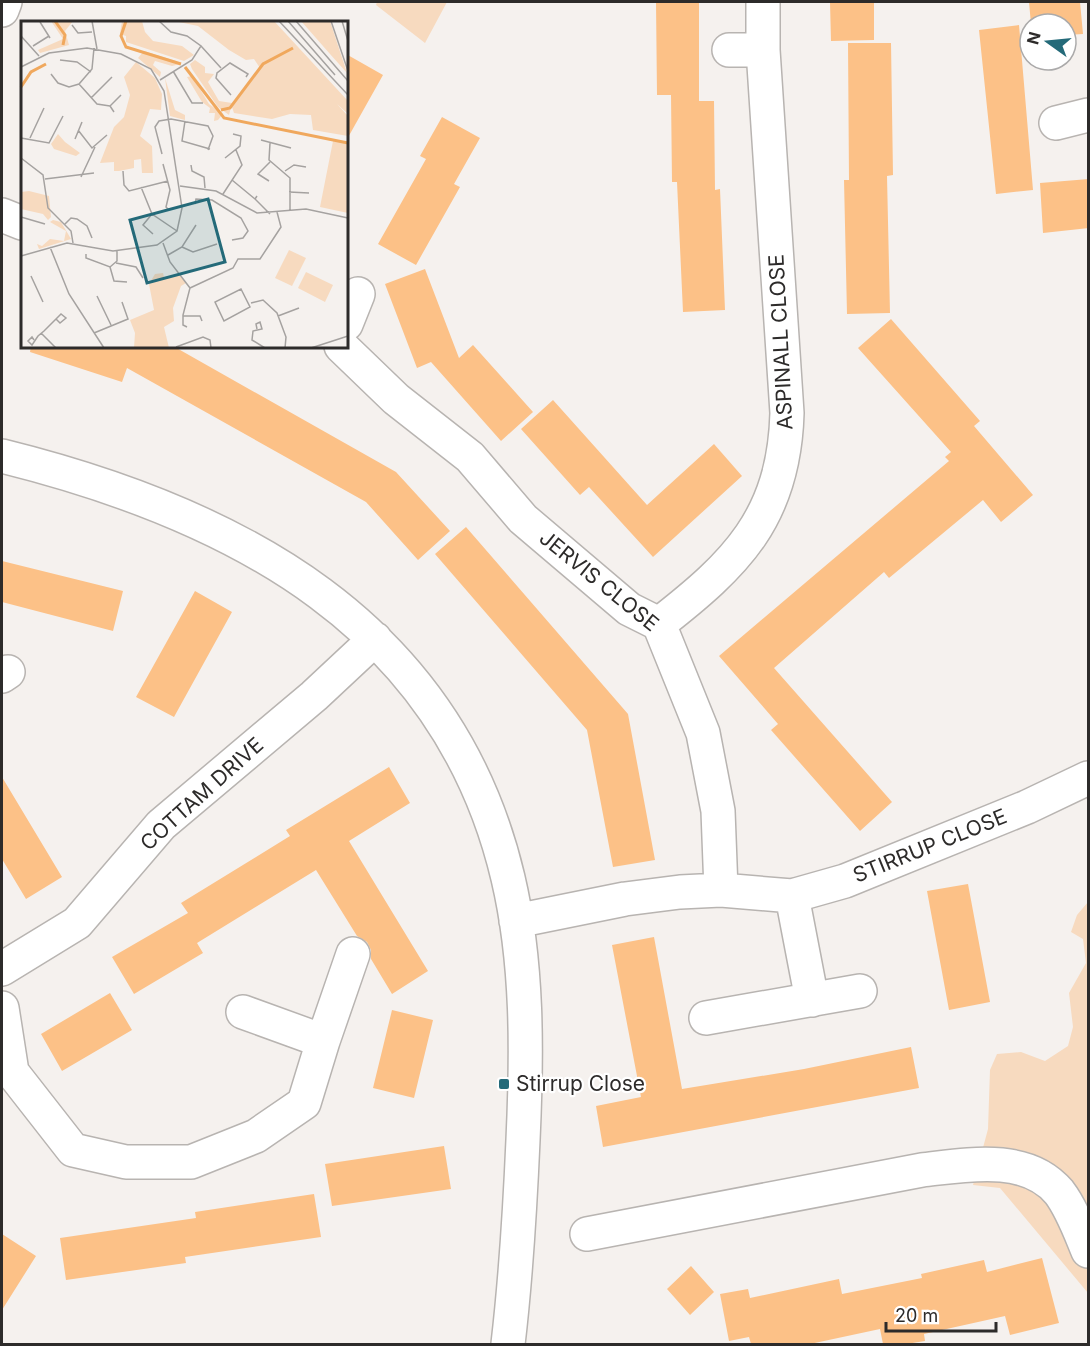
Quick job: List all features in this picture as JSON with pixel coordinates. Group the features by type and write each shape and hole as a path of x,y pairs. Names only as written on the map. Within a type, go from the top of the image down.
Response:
{"street":[{"path":"2,10 5,2"},
{"name":"ASPINALL CLOSE","path":"659,624 712,583 742,549 760,520 782,462 787,413 763,50 763,2"},
{"path":"729,50 763,50"},
{"path":"1056,123 1089,115"},
{"path":"2,215 21,222"},
{"name":"JERVIS CLOSE","path":"343,348 396,399 470,456 523,519 629,609 659,624 703,733 718,811 721,890"},
{"path":"2,456 100,485 225,534 297,576 343,608 375,639 421,692 454,741 478,787 508,878 522,969 526,1081 518,1259 508,1344"},
{"name":"COTTAM DRIVE","path":"2,969 77,923 161,825 314,696 375,639"},
{"name":"STIRRUP CLOSE","path":"516,921 625,899 721,890 792,896 845,880 1027,807 1089,777"},
{"path":"792,896 812,1000"},
{"path":"2,1008 12,1072 73,1150 126,1162 191,1162 256,1136 303,1103 353,954"},
{"path":"706,1018 860,991"},
{"path":"243,1012 323,1041"},
{"path":"587,1234 922,1170 1002,1165 1037,1174 1050,1183 1068,1207 1089,1251"}],"shaded area":[{"path":"377,2 447,2 425,43 376,5"},
{"path":"1088,902 1088,1293 1000,1188 973,1185 988,1129 990,1070 997,1054 1021,1052 1045,1061 1068,1046 1073,1027 1069,993 1086,963 1083,939 1071,932 1077,915"}],"building":[{"path":"656,2 699,2 699,101 714,101 715,190 720,189 725,310 683,312 677,182 672,182 671,95 657,95"},
{"path":"830,2 874,2 874,40 831,41"},
{"path":"1029,2 1080,2 1083,34 1078,34 1078,12 1030,12"},
{"path":"1018,25 1018,72 1023,72 1033,190 996,194 979,30"},
{"path":"848,43 891,43 893,175 887,176 890,313 847,314 844,180 849,180"},
{"path":"348,55 383,75 348,137"},
{"path":"442,117 480,138 454,184 460,187 416,265 378,244 426,159 420,156"},
{"path":"1089,179 1089,228 1043,233 1040,183"},
{"path":"425,269 459,358 473,345 533,412 501,441 431,362 417,368 385,284"},
{"path":"891,319 980,421 974,426 1033,495 1001,522 983,500 889,578 884,572 774,668 892,802 860,831 771,730 778,724 719,656 949,461 945,457 951,452 858,348"},
{"path":"31,348 177,348 396,472 450,531 418,560 366,502 127,368 122,382 30,352"},
{"path":"553,400 647,505 714,444 742,476 653,557 589,487 580,495 521,429"},
{"path":"466,527 628,714 655,860 613,867 587,730 435,554"},
{"path":"2,561 123,591 113,631 2,602"},
{"path":"195,591 232,612 174,717 136,697"},
{"path":"389,767 410,803 349,841 428,971 392,994 371,959 371,950 367,942 357,936 316,870 197,943 203,953 134,994 112,957 188,913 181,903 290,836 286,830"},
{"path":"2,777 62,877 26,899 2,859"},
{"path":"968,884 990,1002 949,1010 927,891"},
{"path":"654,937 682,1089 804,1069 911,1047 919,1088 603,1147 596,1106 641,1097 612,945"},
{"path":"110,993 132,1030 62,1071 41,1034"},
{"path":"392,1010 433,1020 414,1098 373,1088"},
{"path":"444,1146 451,1189 332,1206 325,1164"},
{"path":"314,1194 321,1237 185,1257 186,1263 66,1280 60,1238 196,1218 195,1212"},
{"path":"2,1234 36,1256 2,1310"},
{"path":"1042,1258 1059,1323 1010,1335 1005,1316 924,1334 925,1341 906,1344 883,1344 880,1329 810,1344 751,1344 749,1337 729,1341 720,1294 748,1289 750,1298 839,1279 842,1294 922,1278 921,1274 984,1260 987,1272"},
{"path":"691,1266 714,1292 690,1315 667,1289"}],"place":[{"name":"Stirrup Close","path":"504,1084"}]}
